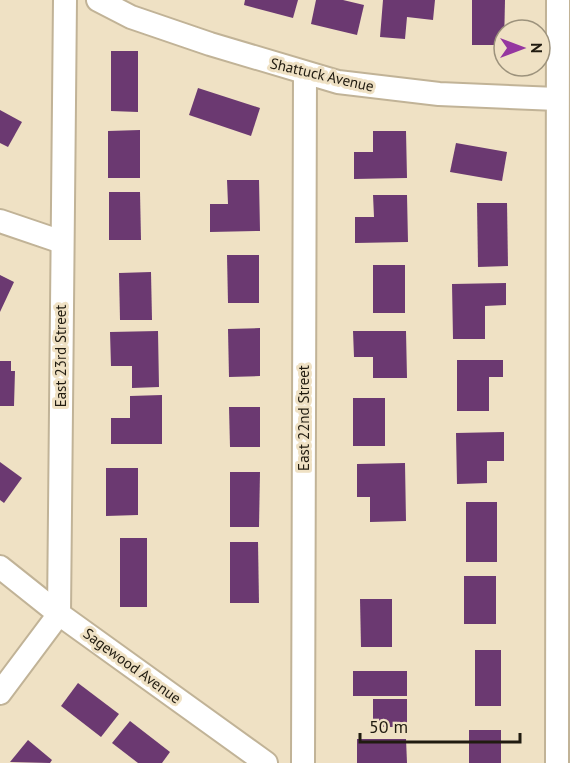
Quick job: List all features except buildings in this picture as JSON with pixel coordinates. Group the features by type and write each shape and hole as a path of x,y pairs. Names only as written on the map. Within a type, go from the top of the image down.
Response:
{"street":[{"name":"East 23rd Street","path":"59,614 65,0"},
{"name":"Shattuck Avenue","path":"98,0 131,17 305,73 388,90 511,99 557,99"},
{"path":"557,763 564,382 557,99 558,0"},
{"name":"East 22nd Street","path":"303,763 305,73"},
{"path":"0,221 62,242"},
{"name":"Sagewood Avenue","path":"0,567 59,614 266,763"},
{"path":"0,693 59,614"}]}
